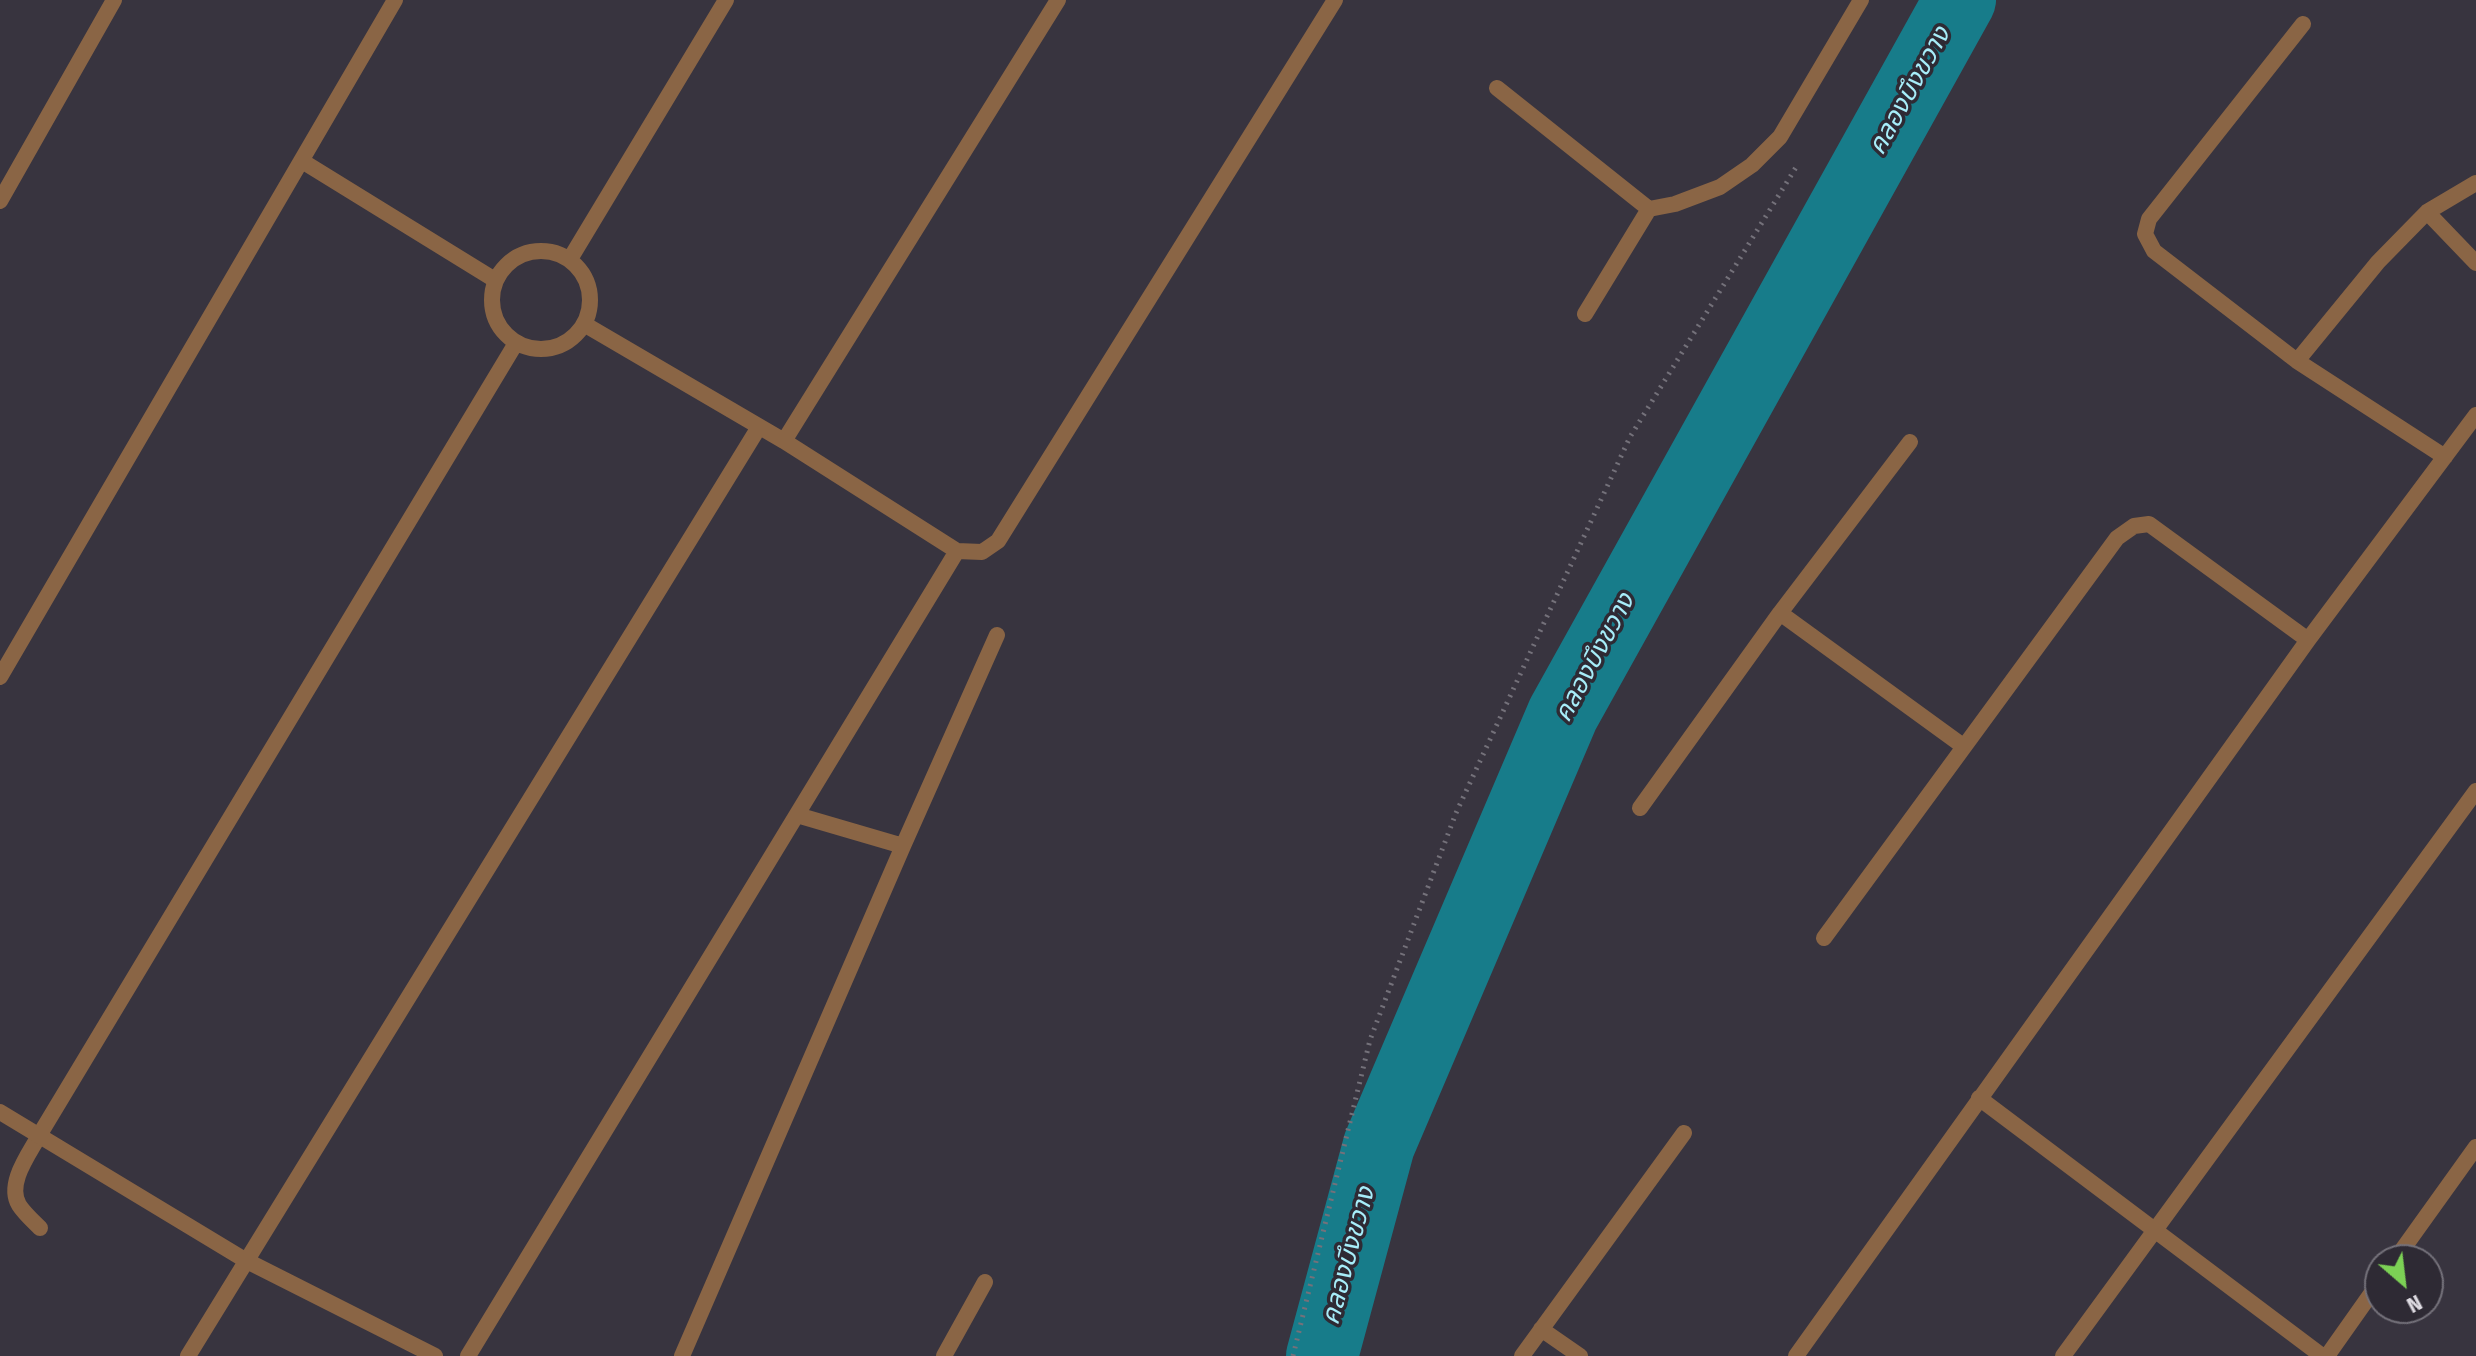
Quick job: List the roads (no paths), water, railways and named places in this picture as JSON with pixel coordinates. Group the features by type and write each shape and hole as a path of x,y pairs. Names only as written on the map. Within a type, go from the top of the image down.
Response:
{"street":[{"path":"0,201 114,0"},
{"path":"0,677 395,0"},
{"path":"570,259 726,0"},
{"path":"784,441 1058,0"},
{"path":"584,324 784,441 957,551 982,552 998,541 1335,0"},
{"path":"1585,314 1649,209 1675,204 1720,187 1752,165 1780,137 1861,0"},
{"path":"2303,24 2149,219 2145,234 2154,251 2297,361 2445,457"},
{"path":"1497,88 1649,209"},
{"path":"302,161 495,280"},
{"path":"2297,361 2378,262 2427,212 2476,183"},
{"path":"2427,212 2476,263"},
{"path":"550,250 570,259 583,272 589,288 590,307 584,324 571,338 554,348 534,349 516,343 502,332 493,316 491,298 495,280 508,262 527,252 550,250"},
{"path":"40,1228 20,1206 15,1194 18,1177 40,1134 516,343"},
{"path":"1796,1356 2308,640 2476,415"},
{"path":"188,1356 759,427"},
{"path":"1640,808 1780,613 1910,442"},
{"path":"1824,938 2117,538 2134,526 2149,524 2308,640"},
{"path":"468,1356 957,551"},
{"path":"1780,613 1963,746"},
{"path":"682,1356 997,635"},
{"path":"2063,1356 2476,791"},
{"path":"797,815 903,846"},
{"path":"1979,1098 2325,1356 2364,1303"},
{"path":"0,1112 245,1260 435,1356"},
{"path":"1522,1356 1684,1133"},
{"path":"2406,1244 2476,1147"},
{"path":"944,1356 985,1282"},
{"path":"1541,1329 1580,1356"}],"waterway":[{"name":"คลองบึงขวาง","path":"1322,1356 1379,1145 1563,714 1960,0"}]}
